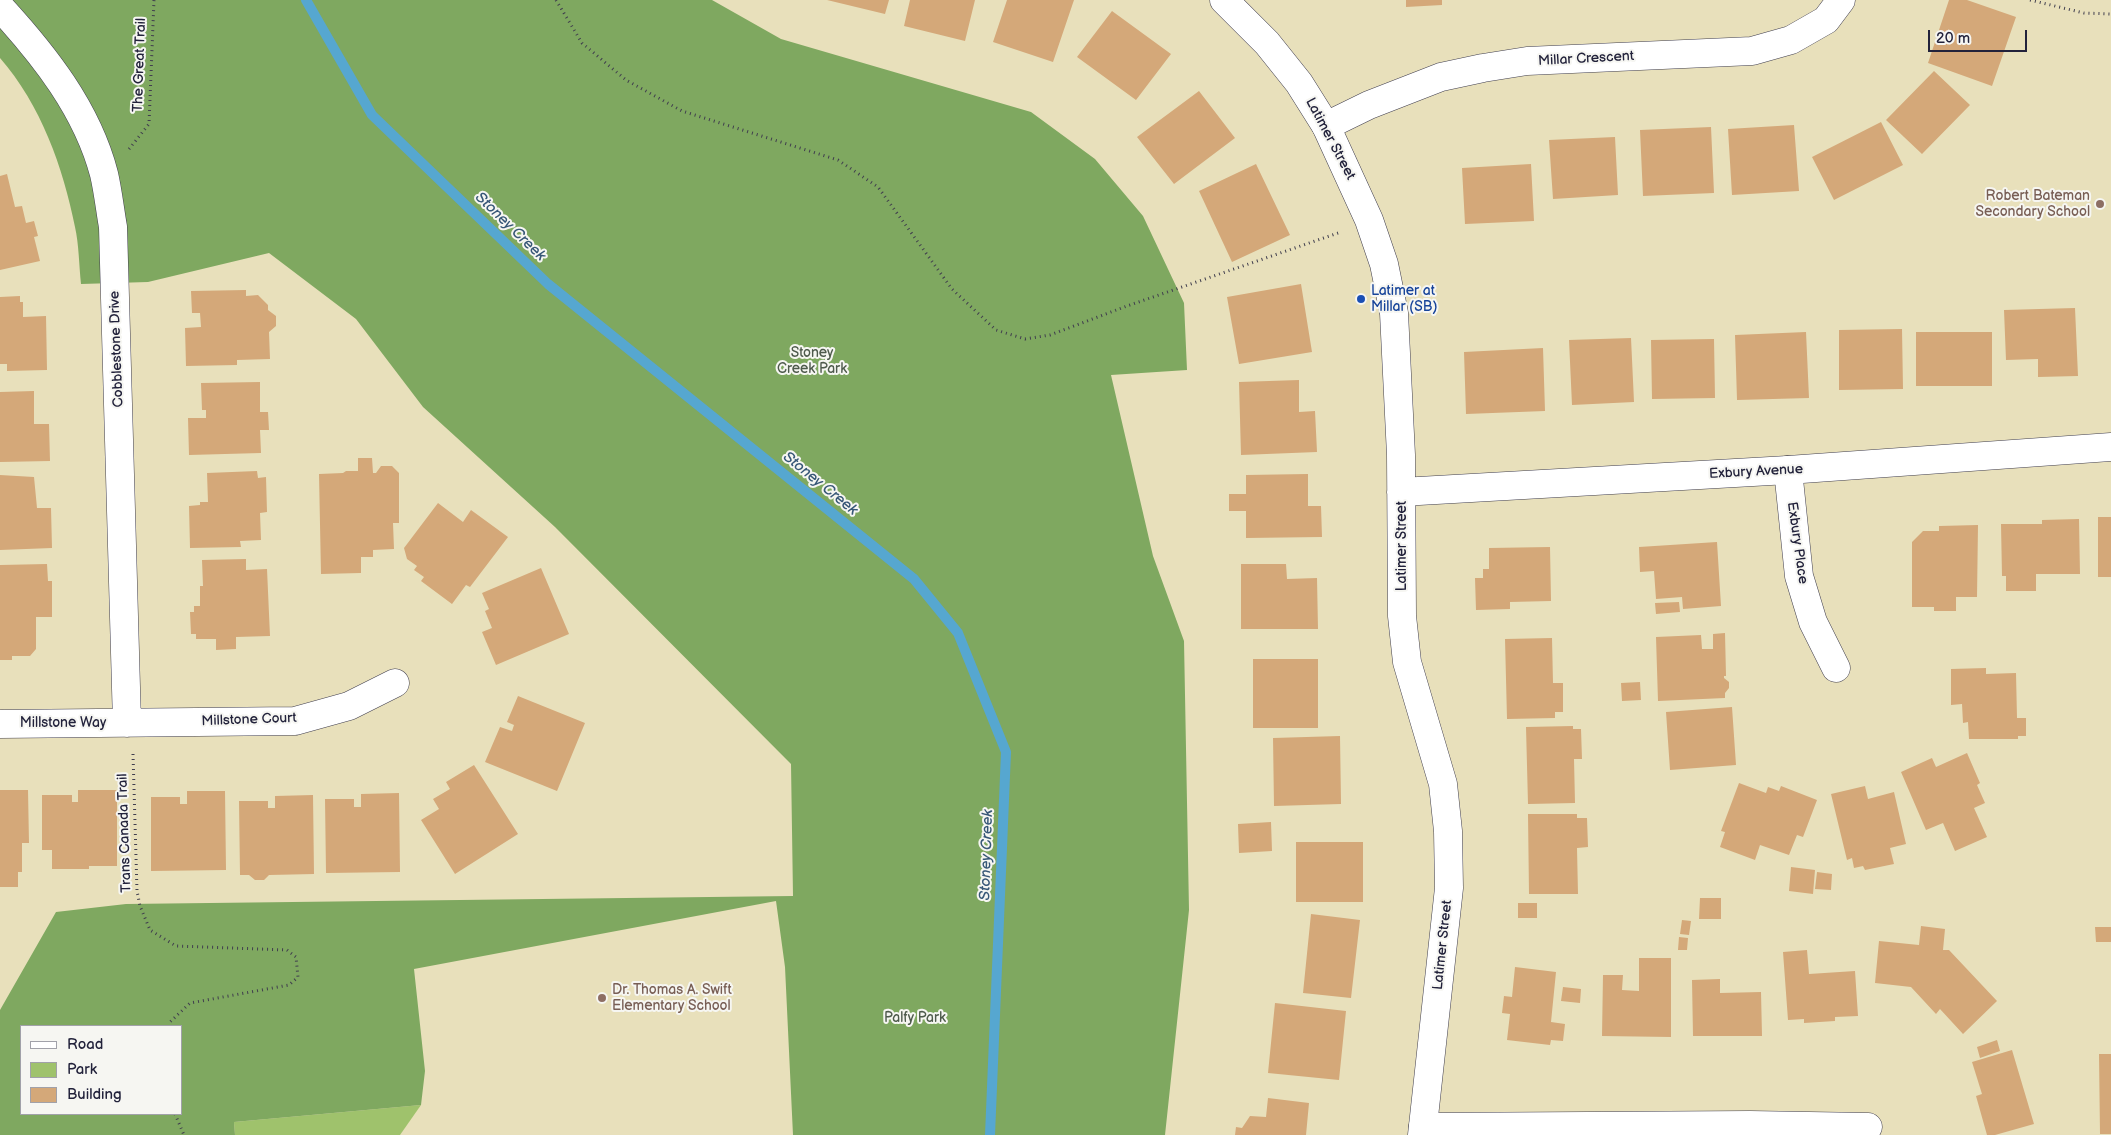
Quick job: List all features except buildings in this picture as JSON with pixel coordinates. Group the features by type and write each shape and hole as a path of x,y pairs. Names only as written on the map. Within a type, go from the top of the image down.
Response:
{"street":[{"name":"Latimer Street","path":"1224,0 1267,43 1298,83 1326,126 1369,220 1384,264 1394,313 1399,378 1402,616 1407,662 1443,784 1448,831 1449,888 1422,1131"},
{"name":"Millar Crescent","path":"1326,126 1369,105 1441,77 1483,68 1527,62 1752,50 1791,40 1826,20 1841,0"},
{"name":"Cobblestone Drive","path":"0,7 34,44 64,86 87,129 104,174 113,227 127,723"},
{"name":"Exbury Avenue","path":"1401,492 1788,470 2111,447"},
{"name":"Exbury Place","path":"1788,470 1798,576 1813,622 1836,668"},
{"name":"Millstone Court","path":"127,723 295,720 349,706 395,683"},
{"name":"Millstone Way","path":"0,724 127,723"},
{"path":"1422,1131 1750,1125 1868,1127"}],"path":[{"name":"The Great Trail","path":"104,174 128,151 149,124 154,0"},
{"path":"556,0 582,43 626,80 682,111 838,160 878,186 952,289 996,330 1026,340 1050,335 1127,306 1326,239 1369,220"},
{"path":"2030,0 2084,13 2111,14"},
{"name":"Trans Canada Trail","path":"133,750 137,891 140,906 150,930 176,946 287,950 296,957 298,977 289,985 190,1003 169,1025"},
{"path":"175,1115 184,1135"}],"green space":[{"name":"Stoney Creek Park","path":"0,0 712,0 781,39 1031,112 1095,159 1143,216 1184,303 1187,370 1111,375 1153,556 1184,641 1189,910 1165,1135 793,1135 785,967 776,901 414,969 425,1071 421,1105 234,1122 235,1135 0,1135 0,1010 56,912 126,904 793,896 791,764 555,527 423,407 356,319 269,253 148,282 81,284 75,227 64,182 39,116 15,76 0,58"},
{"path":"421,1105 400,1135 235,1135 234,1122"}],"waterway":[{"name":"Stoney Creek","path":"306,0 372,115 548,284 914,579 958,633 1006,752 990,1135"}],"place":[{"name":"Robert Bateman Secondary School","path":"2100,204"},
{"name":"Latimer at Millar (SB)","path":"1361,299"},
{"name":"Dr. Thomas A. Swift Elementary School","path":"602,998"}],"park label":[{"name":"Palfy Park","path":"915,1018"}]}
